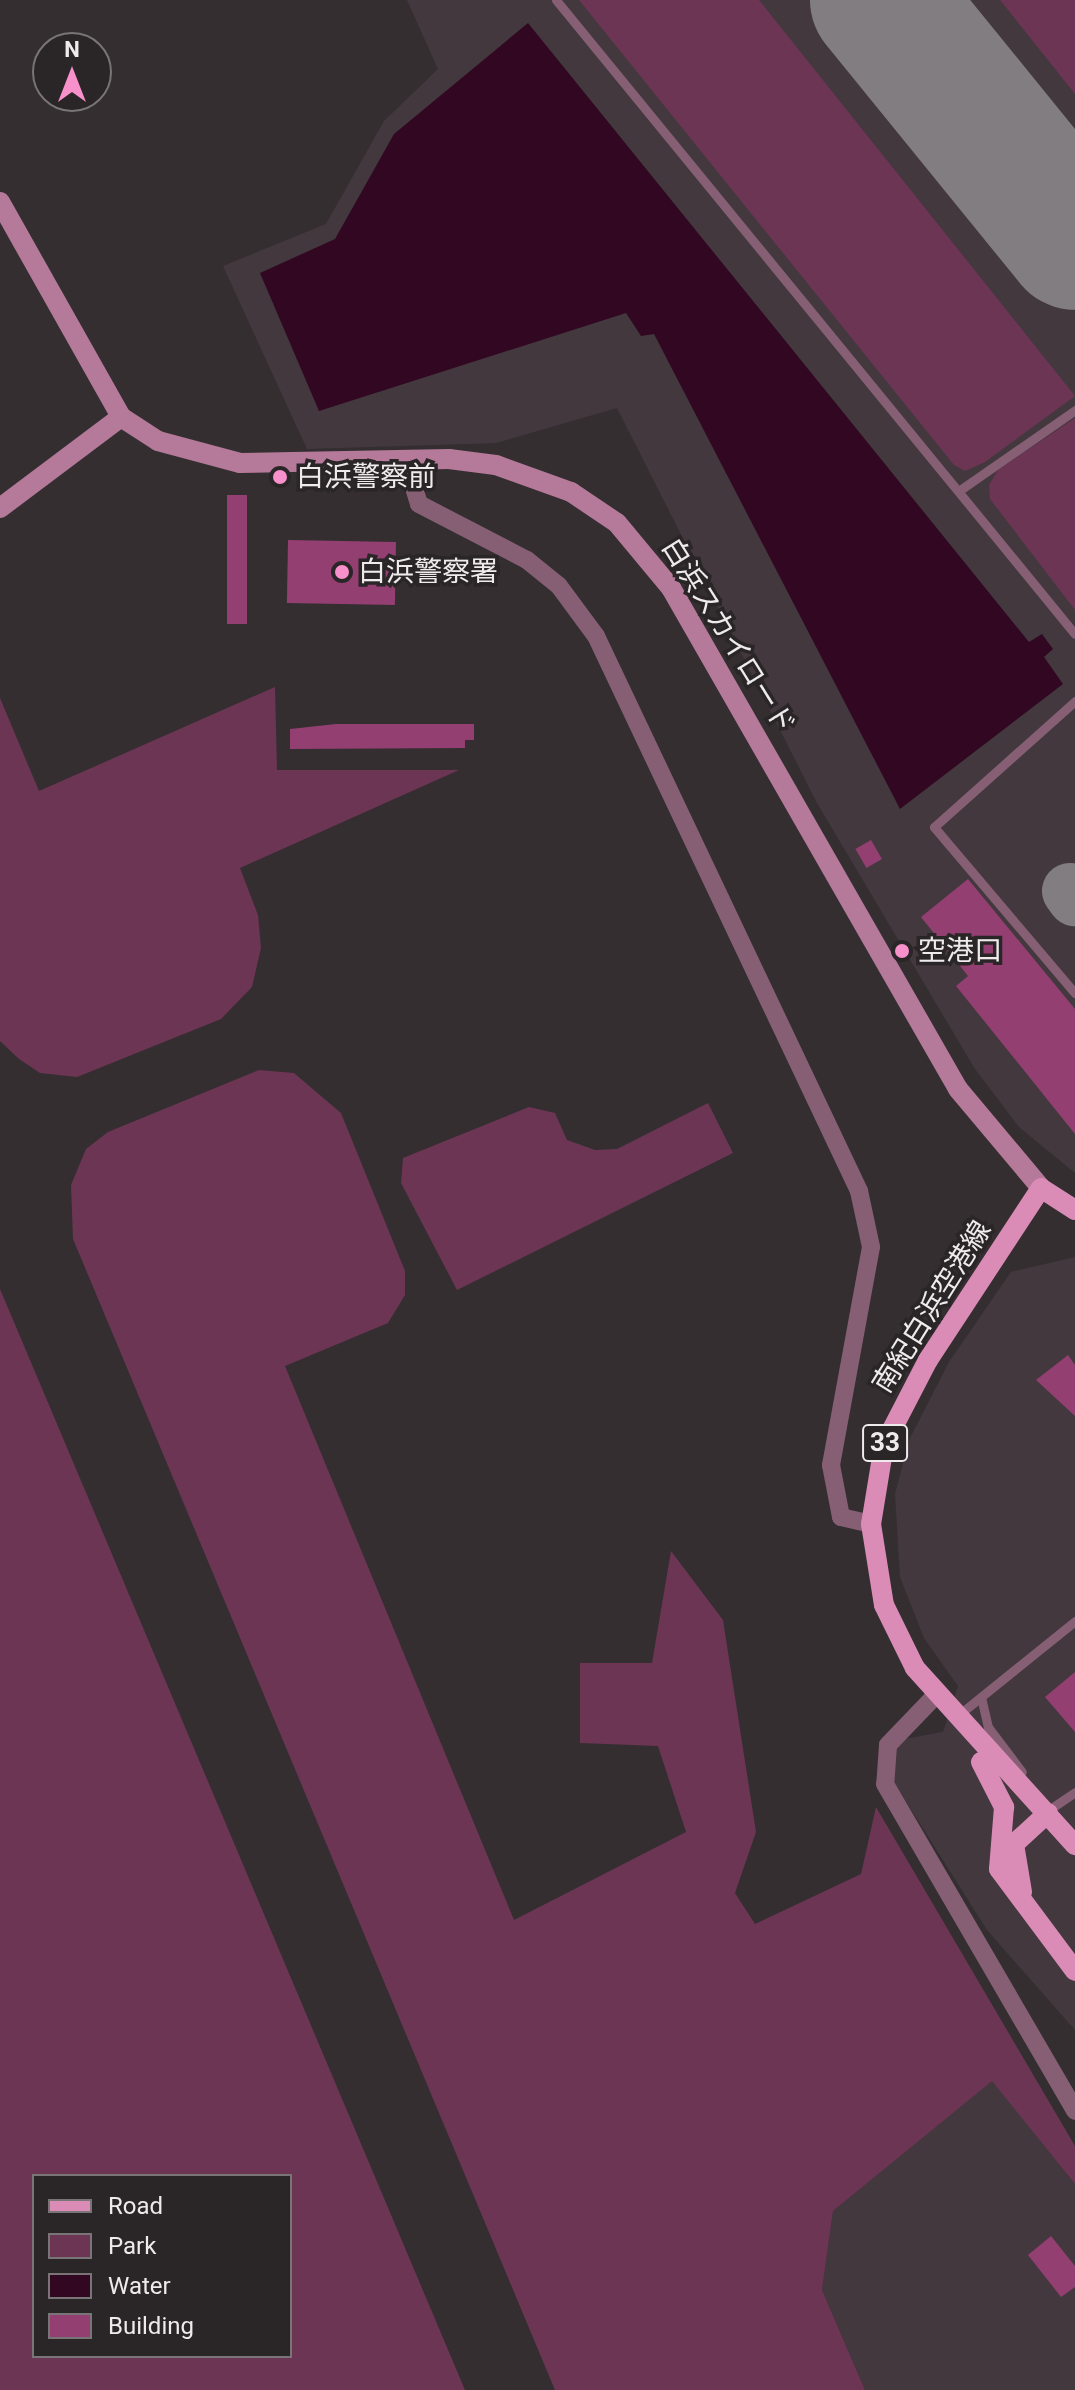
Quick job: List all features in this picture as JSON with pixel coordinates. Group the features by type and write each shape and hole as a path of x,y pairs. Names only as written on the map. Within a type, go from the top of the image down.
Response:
{"main road":[{"path":"1041,1188 1075,1210"},
{"name":"南紀白浜空港線","path":"1041,1188 896,1416 876,1471 871,1524 884,1605 935,1696 1075,1845"},
{"name":"南紀白浜空港線","path":"955,1718 1001,1790 999,1869 1075,1971"},
{"path":"1040,1928 1014,1871 1013,1850 1048,1813"}],"street":[{"path":"0,202 121,417 0,508"},
{"name":"白浜スカイロード","path":"121,417 205,459 405,459 531,475 600,511 635,541 741,704 958,1089 1041,1188"},
{"path":"405,459 419,504 527,560 559,586 596,636 859,1191 871,1247 831,1465 841,1517 871,1524"},
{"path":"935,1696 888,1745 885,1784 1075,2111"}],"lane":[{"path":"556,0 1075,634"},
{"path":"960,490 1075,410"},
{"path":"1075,701 934,827 1075,993"},
{"path":"955,1718 1075,1621"},
{"path":"981,1697 988,1727 1048,1813 1075,1792"}],"shaded area":[{"path":"407,0 1075,0 1075,1173 1019,1127 975,1069 817,803 617,408 496,443 307,449 223,266 326,224 384,121 438,69"},
{"path":"1075,1257 1075,2030 987,1930 895,1784 891,1756 904,1739 943,1732 958,1686 924,1638 900,1577 895,1494 909,1440 949,1362 1011,1272"},
{"path":"992,2080 1075,2184 1075,2390 865,2390 822,2290 833,2211"}],"green space":[{"path":"579,0 759,0 1075,396 985,462 965,471 954,465"},
{"path":"1000,0 1075,0 1075,94"},
{"path":"1075,418 1075,610 990,499 989,485 998,470"},
{"path":"275,687 277,770 459,770 240,868 258,915 261,948 252,987 221,1019 77,1077 40,1073 0,1041 0,698 39,791"},
{"path":"259,1070 294,1073 341,1113 405,1271 405,1295 388,1323 285,1366 514,1920 686,1832 658,1746 580,1743 580,1663 652,1663 671,1551 723,1620 756,1832 735,1893 755,1924 861,1874 876,1807 1075,2146 1075,2184 992,2081 833,2211 822,2290 865,2390 555,2390 73,1239 71,1185 86,1149 108,1132"},
{"path":"708,1103 733,1153 457,1290 401,1183 403,1158 529,1107 555,1113 567,1140 595,1150 617,1149"},
{"path":"0,1289 465,2390 0,2390"}],"water":[{"path":"528,23 1029,642 1042,634 1053,649 1044,657 1063,684 900,809 654,334 641,336 626,313 319,411 260,273 335,239 394,134"}],"building":[{"path":"227,495 247,495 247,624 227,624"},
{"name":"白浜警察署","path":"288,540 396,542 395,605 287,603"},
{"path":"336,724 474,724 474,740 465,740 465,748 290,749 290,729"},
{"path":"871,840 882,859 866,868 855,849"},
{"path":"968,879 1075,1009 1075,1134 956,986 968,976 921,917"},
{"path":"1068,1355 1075,1365 1075,1416 1036,1380"},
{"path":"1075,1672 1075,1732 1045,1697"},
{"path":"1051,2236 1075,2266 1075,2287 1061,2297 1028,2255"}],"taxiway":[{"path":"1070,891 1075,898"}],"runway":[{"path":"880,0 1075,240"}],"place":[{"name":"白浜警察前","path":"280,477"},
{"name":"白浜警察署","path":"342,572"},
{"name":"空港口","path":"902,951"}]}
